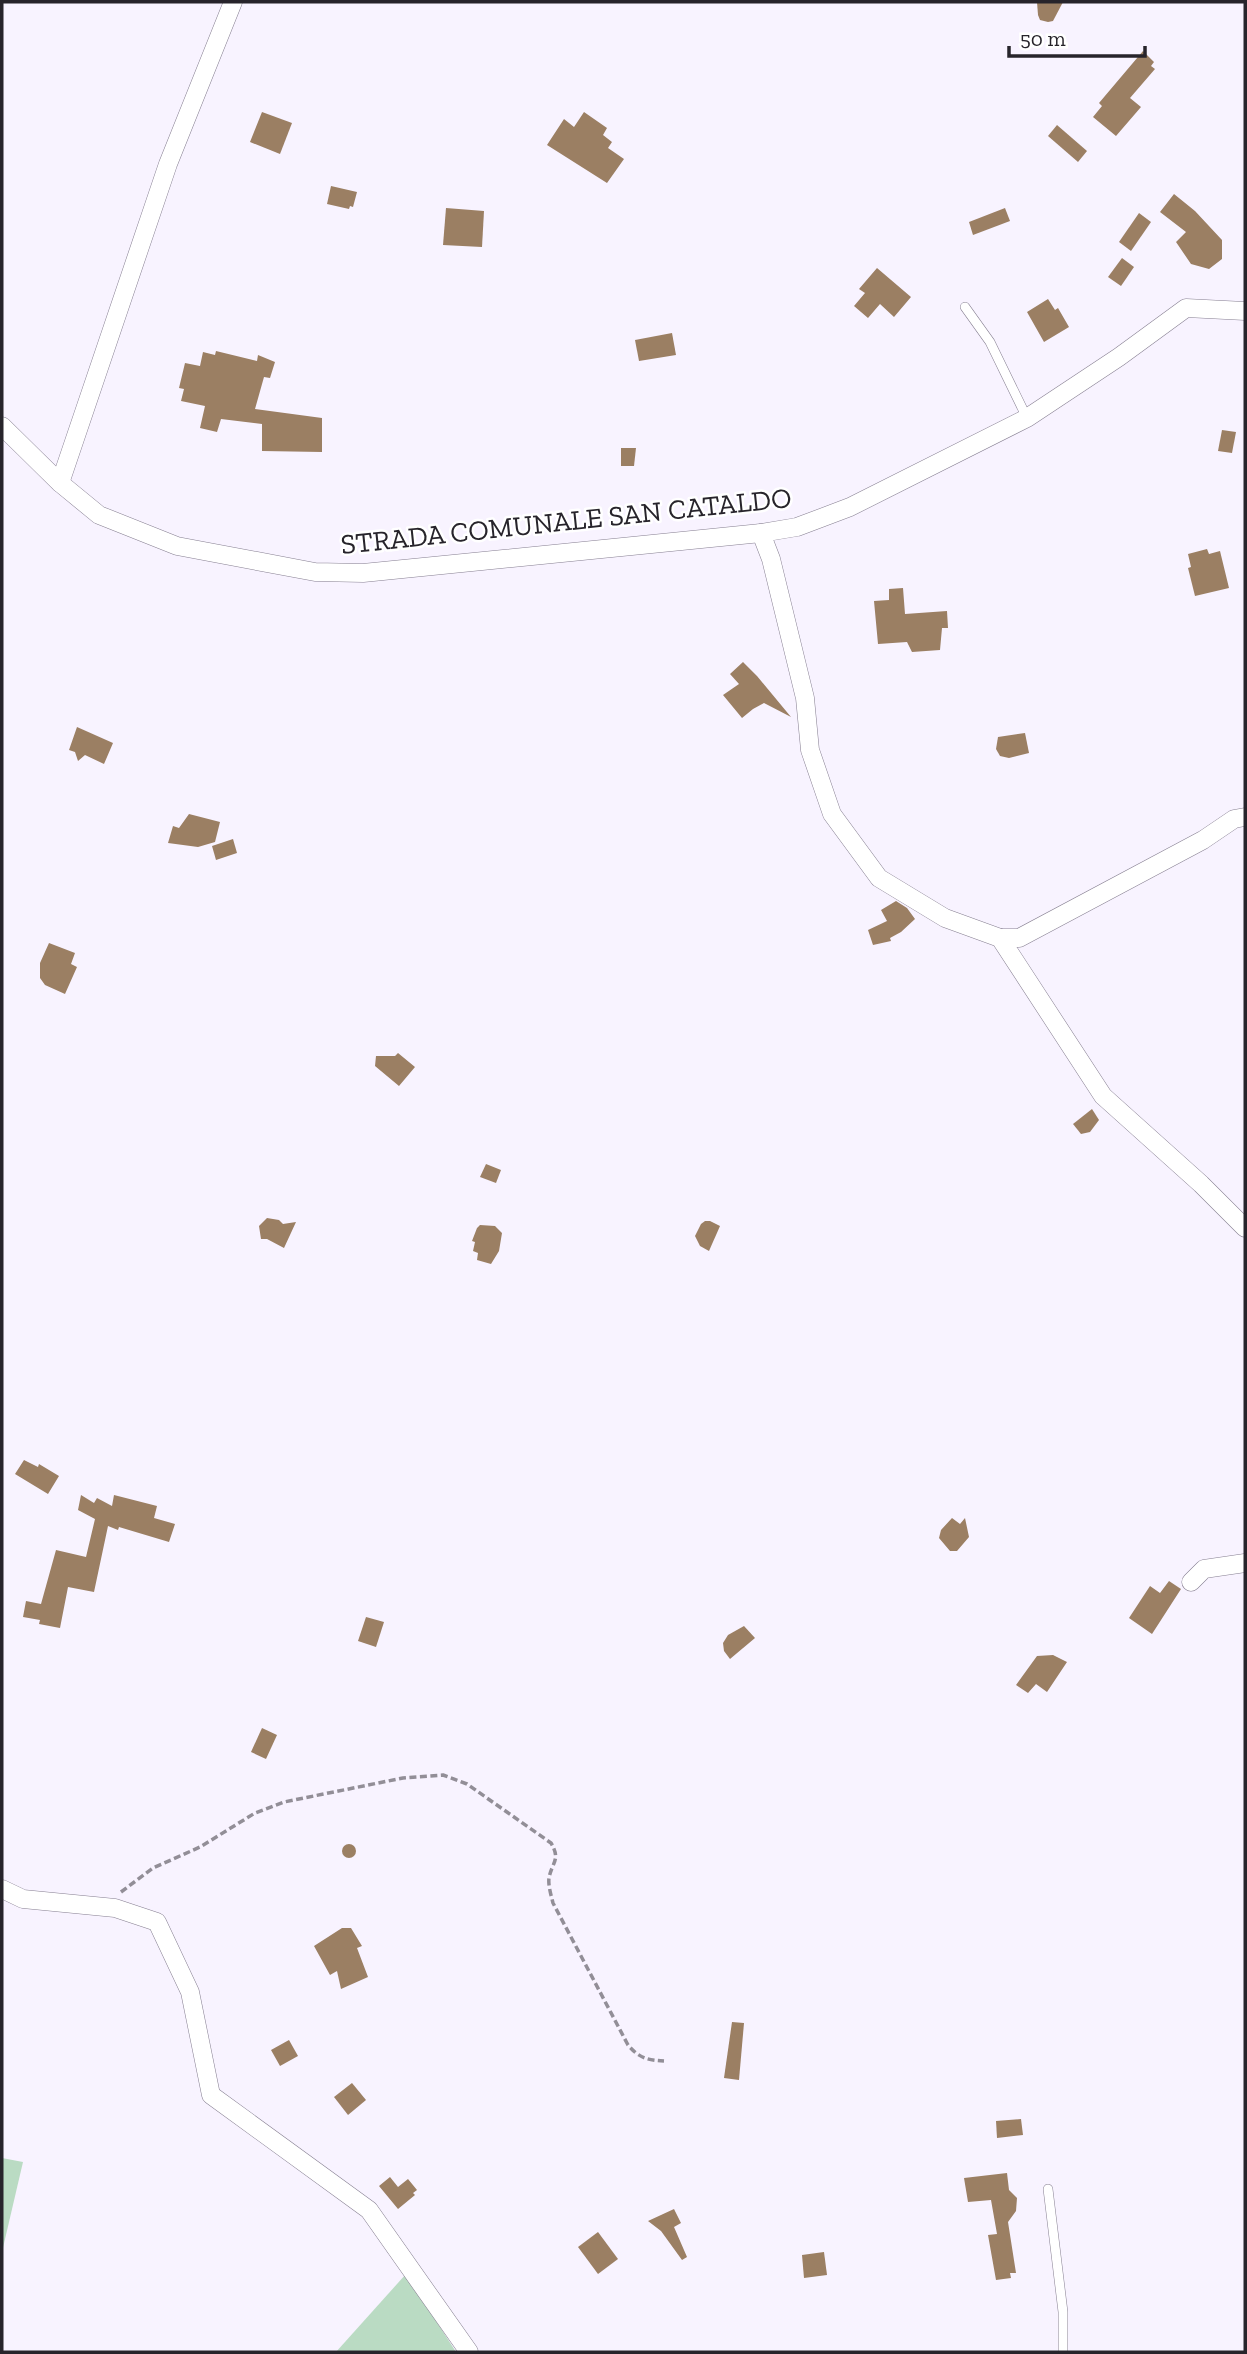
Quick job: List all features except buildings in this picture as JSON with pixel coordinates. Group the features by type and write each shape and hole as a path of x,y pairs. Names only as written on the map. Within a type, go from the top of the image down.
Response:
{"street":[{"path":"60,483 168,164 233,2"},
{"name":"STRADA COMUNALE SAN CATALDO","path":"2,426 60,483 99,515 177,546 315,572 363,573 761,533 797,527 850,507 1027,418 1119,357 1185,308 1245,311"},
{"path":"761,533 771,559 805,698 810,750 832,814 879,878 945,918 1000,938 1019,938 1203,841 1234,819 1245,817"},
{"path":"1000,938 1103,1096 1201,1184 1245,1228"},
{"path":"1191,1582 1204,1569 1245,1563"},
{"path":"2,1889 23,1899 115,1908 157,1922 190,1992 211,2095 369,2210 470,2352"}],"lane":[{"path":"965,307 990,342 1027,418"},
{"path":"1048,2189 1063,2312 1063,2352"}],"path":[{"path":"115,1908 122,1889 153,1868 200,1847 255,1813 284,1802 334,1791 403,1778 443,1775 467,1784 551,1843 557,1853 548,1880 553,1903 628,2045 637,2056 649,2061 664,2061"}],"green space":[{"path":"2,2158 23,2162 2,2252"},
{"path":"406,2274 456,2352 336,2352"}]}
